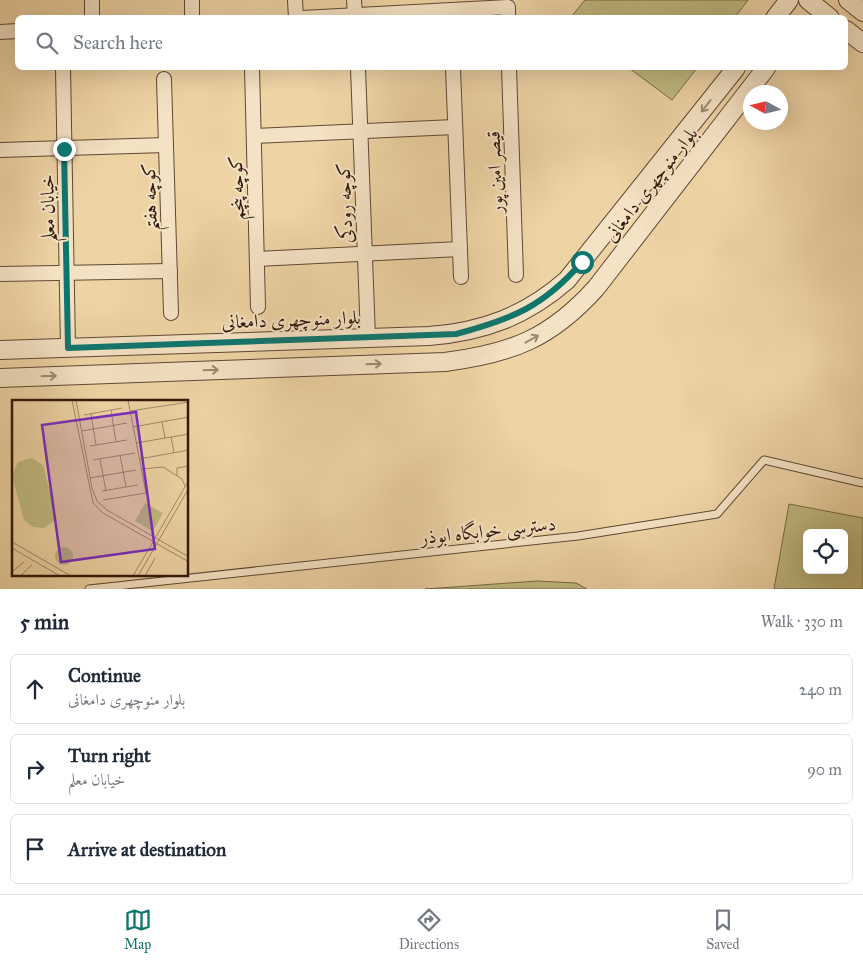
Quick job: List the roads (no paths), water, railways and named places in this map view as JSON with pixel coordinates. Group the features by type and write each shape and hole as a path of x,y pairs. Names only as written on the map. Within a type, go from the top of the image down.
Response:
{"street":[{"path":"92,0 92,15"},
{"path":"192,0 192,15"},
{"path":"295,0 296,15"},
{"path":"354,0 355,15 508,7 508,15"},
{"path":"777,15 789,0"},
{"path":"848,0 863,12"},
{"path":"811,6 825,15"},
{"path":"0,32 15,31"},
{"path":"848,32 863,43"},
{"name":"خیابان معلم","path":"63,70 68,348"},
{"name":"کوچه پنچم","path":"252,70 258,307"},
{"name":"کوچه رودکی","path":"358,70 368,338"},
{"path":"453,70 461,277"},
{"name":"قیصر امین پور","path":"509,70 516,275"},
{"name":"بلوار منوچهری دامغانی","path":"0,350 456,334 520,314 550,295 582,262 734,70"},
{"name":"بلوار منوچهری دامغانی","path":"0,378 445,362 489,355 526,343 563,320 596,288 764,70"},
{"name":"کوچه هفتم","path":"164,79 171,314"},
{"path":"254,136 456,127"},
{"path":"0,150 166,145"},
{"path":"257,259 460,249"},
{"path":"0,274 170,270"}],"lane":[{"name":"دسترسی خوابگاه ابوذر","path":"89,589 578,536 717,514 764,460 863,484"}]}
